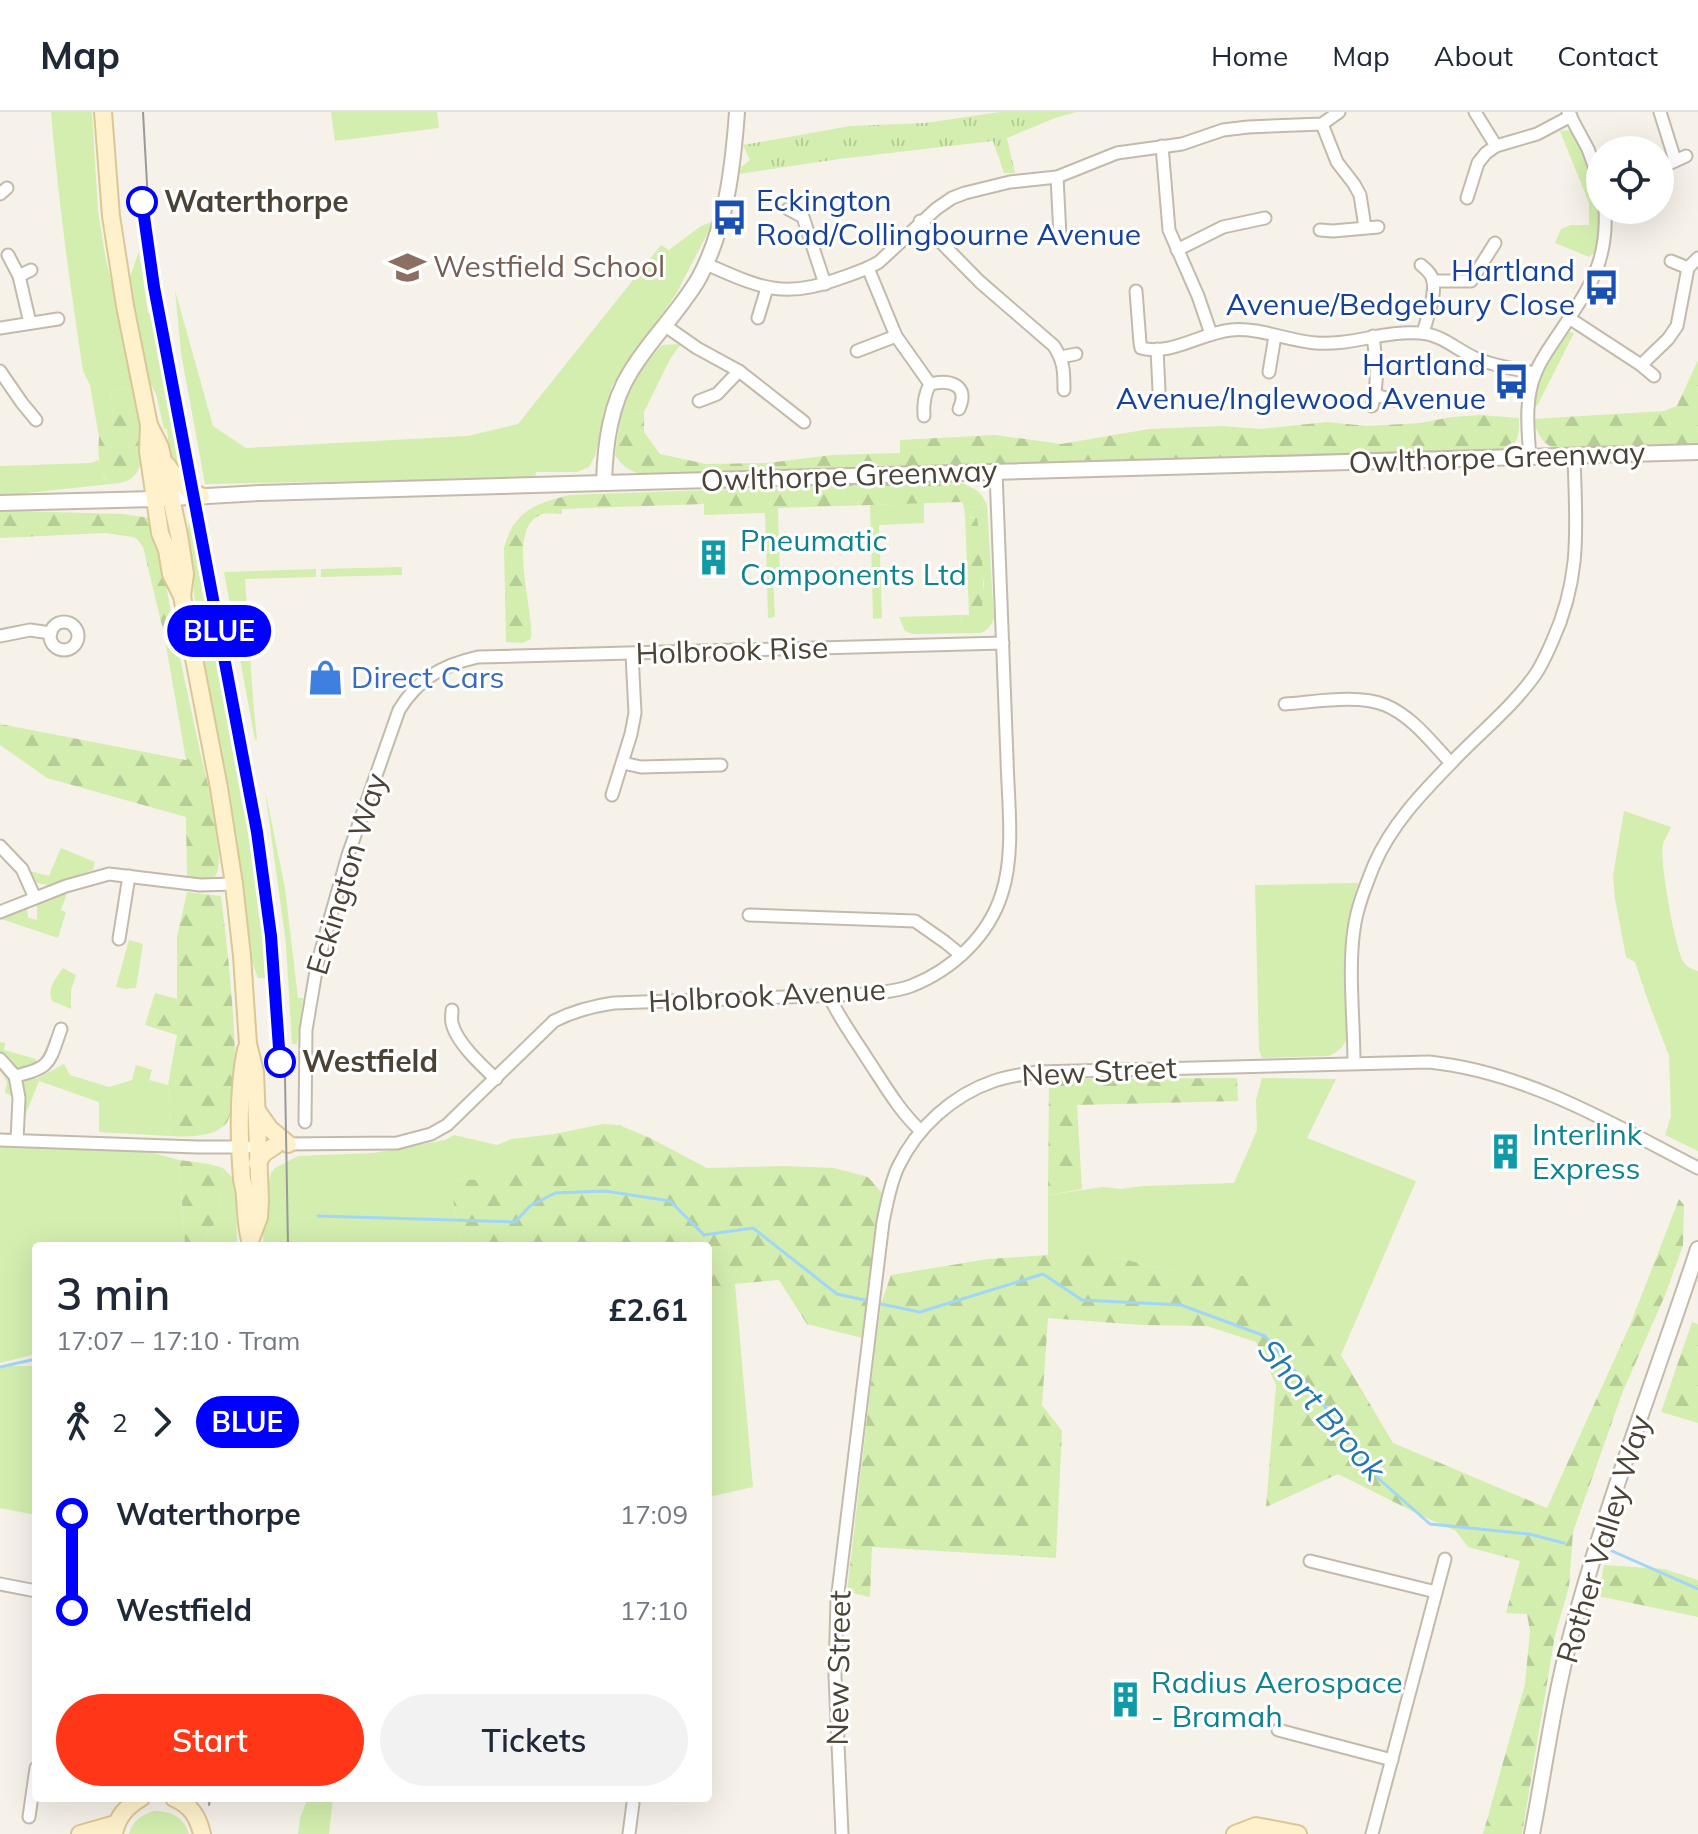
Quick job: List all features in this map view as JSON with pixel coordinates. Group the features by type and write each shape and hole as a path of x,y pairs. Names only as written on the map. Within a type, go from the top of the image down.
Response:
{"main road":[{"path":"103,112 111,216 149,425 148,451 177,500"},
{"path":"149,425 160,447 177,500 185,574 182,596"},
{"path":"162,457 180,482 193,493 177,500 160,533 171,574 182,596 234,884 248,1044 255,1072 258,1112 253,1151 242,1183 246,1194 245,1221 250,1242"},
{"path":"248,1044 241,1073 259,1217 251,1242"},
{"path":"253,1151 282,1144 258,1112"},
{"path":"80,1834 115,1829 122,1812 136,1802"},
{"path":"183,1802 191,1808 203,1833"},
{"path":"1235,1834 1256,1826 1298,1834"}],"street":[{"path":"604,483 608,433 621,390 635,364 687,297 716,239 725,203 737,112"},
{"path":"706,264 767,288 796,290 825,284 879,262 920,221 952,198 965,193 1010,182 1057,177 1117,153 1182,144 1223,130 1322,124 1339,112"},
{"path":"1475,112 1496,146"},
{"path":"1660,112 1670,136"},
{"path":"1467,198 1478,163 1496,146 1537,134 1570,114 1586,145"},
{"path":"1320,230 1371,227 1360,195 1337,162 1322,124"},
{"path":"1674,144 1680,158 1674,161"},
{"path":"1162,146 1169,230 1211,334"},
{"path":"1057,177 1060,236"},
{"path":"788,209 803,217 825,284"},
{"path":"1177,250 1223,227 1265,218"},
{"path":"920,221 980,282 1054,346 1064,369 1064,390"},
{"path":"1245,222 1248,235"},
{"path":"1530,458 1530,388 1543,357 1588,291 1599,264 1605,224"},
{"path":"1433,281 1471,281 1495,243"},
{"path":"8,255 19,276 30,323"},
{"path":"1641,365 1677,326 1688,268 1698,258"},
{"path":"1671,261 1688,268"},
{"path":"1421,265 1433,281 1423,333"},
{"path":"868,268 896,336 930,384"},
{"path":"19,276 31,270"},
{"path":"758,318 767,288"},
{"path":"1136,291 1141,348 1157,349 1230,330 1315,343 1404,332 1423,333 1436,336 1485,362 1535,373"},
{"path":"1569,318 1654,376"},
{"path":"0,328 58,319"},
{"path":"664,325 739,371 804,422"},
{"path":"857,351 896,336"},
{"path":"1269,372 1275,336"},
{"path":"1373,336 1377,365 1374,401 1394,400"},
{"path":"1157,349 1159,390"},
{"path":"1061,357 1076,354"},
{"path":"0,371 18,407 36,420"},
{"path":"699,401 717,394 739,371"},
{"path":"930,384 952,382 959,388 962,394 959,409"},
{"path":"924,416 924,397 930,384"},
{"name":"Owlthorpe Greenway","path":"0,503 177,500 275,492 1698,452"},
{"path":"1354,1063 1355,927 1375,861 1397,824 1451,763 1503,713 1536,673 1559,626 1569,596 1576,554 1574,457"},
{"name":"Holbrook Avenue","path":"282,1144 397,1143 431,1134 447,1125 554,1021 591,1006 869,994 909,987 935,975 961,955 980,935 993,914 1006,876 1009,820 996,472"},
{"path":"0,636 30,630 51,633"},
{"name":"Holbrook Rise","path":"461,661 478,657 1003,643"},
{"path":"612,795 635,713 632,654"},
{"name":"Eckington Way","path":"305,1122 306,1030 313,986 332,906 355,832 399,710 419,683 461,661"},
{"path":"1285,704 1371,700 1401,714 1451,763"},
{"path":"623,763 641,767 721,765"},
{"path":"0,846 22,869 35,898"},
{"path":"0,912 109,874 200,885 234,884"},
{"path":"119,939 129,876"},
{"path":"749,915 915,921 961,955"},
{"path":"828,994 836,1013 884,1084 910,1121 921,1131"},
{"path":"452,1010 452,1025 464,1044 476,1061 496,1079"},
{"path":"15,1076 37,1071 47,1063 61,1029"},
{"path":"0,1059 15,1076 19,1098 17,1140"},
{"name":"New Street","path":"842,1834 835,1676 837,1601 883,1222 897,1168 921,1131 957,1099 994,1081 1038,1072 1429,1062 1512,1079 1698,1168"},
{"path":"0,1140 253,1151"},
{"name":"Rother Valley Way","path":"1532,1834 1573,1630 1616,1489 1698,1249"},
{"path":"1372,1834 1445,1559"},
{"path":"1310,1561 1436,1592"},
{"path":"0,1584 32,1590"},
{"path":"1278,1730 1392,1760"},
{"path":"29,1817 32,1796"},
{"path":"629,1834 633,1803"}],"green space":[{"path":"51,112 92,112 98,211 133,386 111,392 113,419 109,431 99,437 78,339"},
{"path":"331,112 437,112 439,128 335,141"},
{"path":"1000,112 1077,112 1007,138 1015,173 1004,173 993,141 739,174 741,167 750,160 743,145 850,126 925,123"},
{"path":"1568,130 1575,136 1586,155 1586,196 1560,131"},
{"path":"714,221 676,294 612,386 595,456 589,467 577,472 536,472 535,478 205,484 181,353 175,290 213,426 246,448 467,436 518,424 661,245 669,250 701,226"},
{"path":"1600,224 1595,254 1589,257 1555,243 1561,229 1571,225"},
{"path":"139,251 148,313 152,313 184,473 180,477 170,458 167,429 164,429 156,394 145,373 128,283"},
{"path":"1569,332 1574,333 1537,406 1534,404 1535,394 1541,375 1550,356"},
{"path":"681,344 670,359 644,412 620,419 631,388 654,354 662,345"},
{"path":"1698,360 1698,445 1554,448 1538,433 1533,419 1664,411 1677,406"},
{"path":"133,386 142,445 139,467 130,479 111,484 101,468 99,437 109,431 113,419 111,392"},
{"path":"644,412 644,432 660,454 706,464 768,463 832,455 900,453 900,440 995,435 1061,444 1149,429 1222,426 1260,429 1327,422 1367,426 1480,415 1519,418 1519,432 1511,447 1506,449 641,474 626,468 615,455 620,419"},
{"path":"98,460 104,477 111,484 0,496 0,466 91,463"},
{"path":"958,481 979,492 987,505 964,507 962,502 778,508 780,579 773,579 775,617 768,618 765,513 704,515 704,504 562,509 562,514 543,514 531,521 525,534 523,551 531,639 522,643 506,642 504,548 508,535 520,517 546,502 569,495"},
{"path":"924,503 924,523 879,525 882,618 873,619 870,505"},
{"path":"987,505 994,618 991,625 981,633 913,634 905,631 899,617 960,615 962,625 982,597 984,584 974,517 965,517 964,507"},
{"path":"0,512 123,514 150,518 156,528 175,635 164,634 143,547 138,540 105,533 0,538"},
{"path":"965,517 977,518 983,572 981,613 978,623 969,625 962,625 960,615 969,615"},
{"path":"192,519 248,818 268,978 258,978 250,957 234,824 200,643 187,535"},
{"path":"402,567 402,575 321,577 321,569"},
{"path":"316,569 316,577 245,579 255,740 224,572"},
{"path":"164,634 175,635 200,751 186,760"},
{"path":"0,724 186,760 200,751 218,835 215,877 207,880 187,877 186,817 47,778 0,745"},
{"path":"265,790 285,888 298,998 303,998 297,1044 292,1044 286,944"},
{"path":"1624,811 1671,827 1662,853 1668,902 1683,961 1698,971 1698,1151 1665,1135 1671,1116 1669,1056 1635,962 1626,957 1613,875"},
{"path":"61,848 95,862 93,870 48,885 37,883 30,871 49,876"},
{"path":"1358,883 1346,944 1348,1032 1344,1044 1329,1056 1262,1058 1259,1050 1255,885"},
{"path":"187,892 221,896 233,1014 235,1080 232,1106 222,1127 200,1135 169,1136 171,1111 168,1085 177,1035 145,1025 155,993 177,999 177,937"},
{"path":"67,893 61,910 66,912 58,938 1,919 27,909 28,918 37,920 37,904"},
{"path":"129,940 143,944 136,988 126,989 116,987"},
{"path":"63,968 76,975 71,990 71,1009 52,1001 51,996 53,983"},
{"path":"0,1042 5,1043 4,1050 36,1059 36,1079 64,1064 70,1075 109,1087 132,1080 136,1065 152,1070 149,1080 168,1085 171,1111 169,1136 99,1132 99,1102 39,1081 25,1116 10,1095 5,1093 7,1082 0,1071"},
{"path":"1237,1078 1238,1101 1077,1105 1082,1189 1048,1195 1049,1079"},
{"path":"1262,1078 1336,1079 1307,1138 1416,1181 1341,1355 1282,1295 1229,1273 1187,1273 1113,1256 1048,1255 1048,1195 1103,1187 1121,1189 1234,1183 1257,1130 1256,1100"},
{"path":"603,1124 619,1125 707,1168 834,1168 868,1177 883,1194 862,1338 807,1324 779,1280 735,1284 712,1297 712,1242 461,1242 449,1179 484,1180 554,1134"},
{"path":"554,1134 484,1180 449,1179 461,1242 263,1242 264,1206 271,1173 298,1156 374,1153 445,1140 454,1135 497,1145 512,1139"},
{"path":"0,1147 150,1152 179,1160 185,1242 32,1242 32,1355 0,1363"},
{"path":"179,1160 223,1168 218,1220 204,1242 185,1242"},
{"path":"223,1168 232,1177 236,1192 237,1242 204,1242 218,1220"},
{"path":"1679,1199 1684,1205 1683,1245 1666,1293 1623,1391 1573,1532 1569,1587 1555,1635 1522,1834 1483,1834 1525,1684 1530,1631 1527,1614 1506,1613 1520,1561 1468,1547 1456,1531 1338,1474 1266,1507 1276,1385 1256,1342 1207,1326 1048,1318 1042,1405 1062,1431 1056,1558 872,1547 870,1597 847,1592 881,1304 891,1275 988,1259 1048,1255 1064,1247 1187,1273 1229,1273 1251,1278 1282,1295 1341,1355 1393,1443 1547,1508 1630,1325"},
{"path":"735,1284 753,1487 712,1496 712,1297"},
{"path":"1692,1322 1698,1324 1698,1423 1661,1412"},
{"path":"0,1366 32,1366 32,1514 0,1508"},
{"path":"1604,1565 1664,1569 1698,1580 1698,1617 1598,1596"},
{"path":"306,1802 333,1802 329,1834 298,1834"},
{"path":"154,1811 176,1816 189,1834 129,1834 138,1819"}],"waterway":[{"name":"Short Brook","path":"318,1216 515,1222 530,1206 555,1193 605,1191 670,1201 704,1235 753,1228 837,1294 869,1301"},
{"name":"Short Brook","path":"876,1303 920,1312 1043,1274 1082,1300 1181,1305 1265,1336 1319,1399 1379,1479 1430,1524 1529,1534 1564,1543"},
{"name":"Short Brook","path":"0,1367 32,1360"},
{"name":"Short Brook","path":"1612,1551 1698,1589"}],"tram line":[{"path":"143,112 148,202 157,271 273,895 284,1020 288,1242"},
{"name":"BLUE","path":"142,202 154,287 257,832 271,936 280,1062"}],"place":[{"name":"Waterthorpe","path":"142,202"},
{"name":"Eckington Road/Collingbourne Avenue","path":"730,218"},
{"name":"Westfield School","path":"407,267"},
{"name":"Hartland Avenue/Bedgebury Close","path":"1601,288"},
{"name":"Hartland Avenue/Inglewood Avenue","path":"1512,382"},
{"name":"Pneumatic Components Ltd","path":"714,558"},
{"name":"Direct Cars","path":"325,678"},
{"name":"Westfield","path":"280,1062"},
{"name":"Interlink Express","path":"1506,1152"},
{"name":"Radius Aerospace - Bramah","path":"1125,1700"}]}
